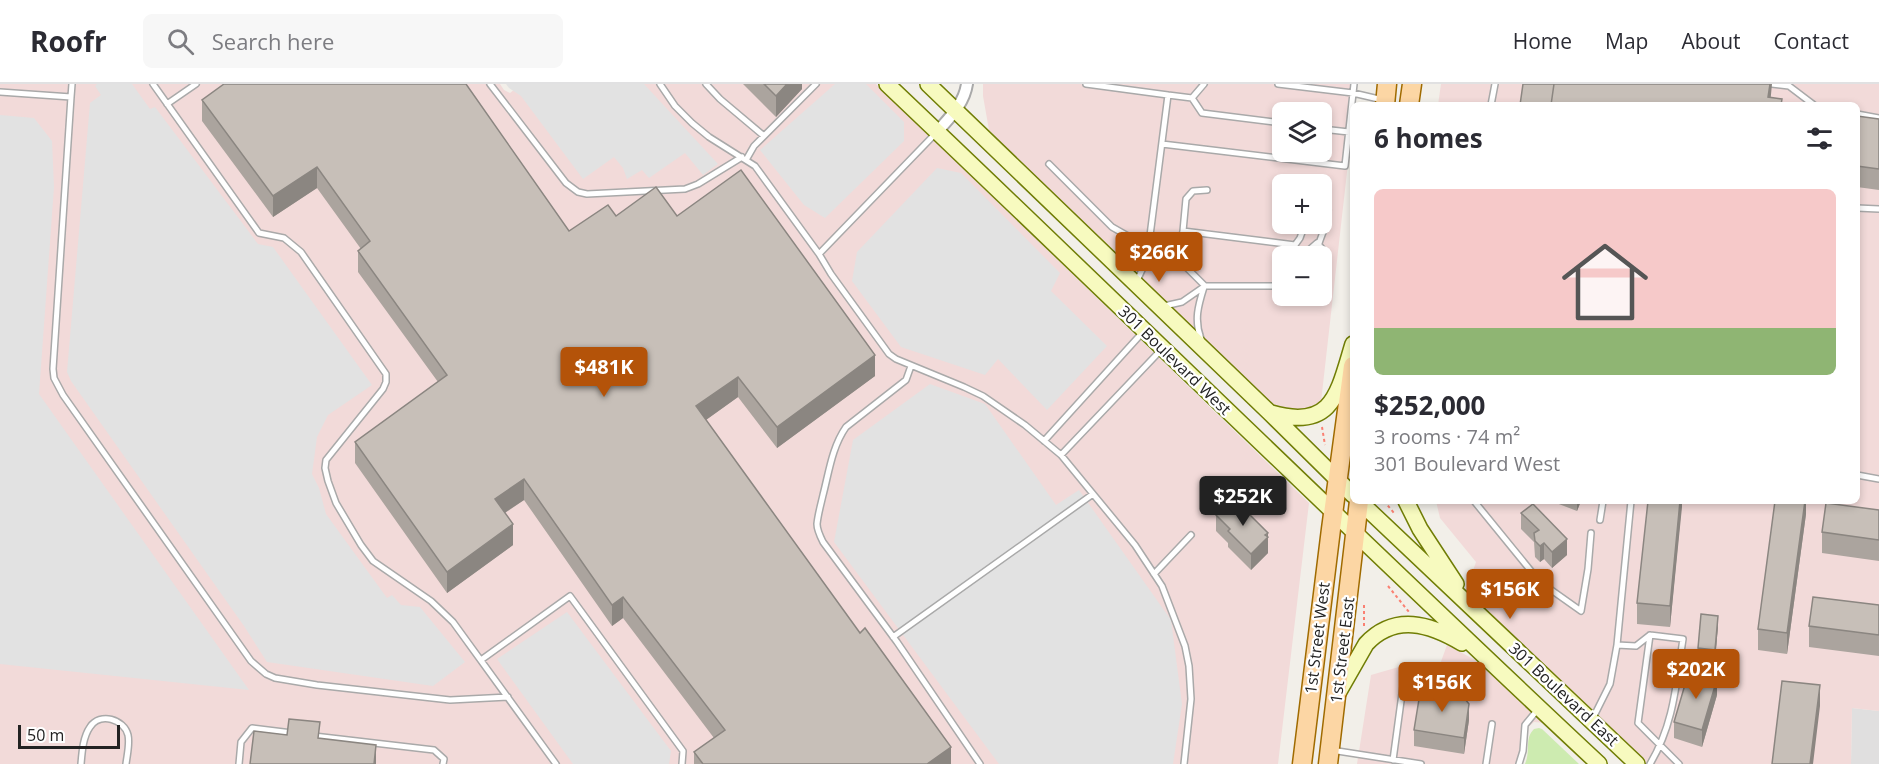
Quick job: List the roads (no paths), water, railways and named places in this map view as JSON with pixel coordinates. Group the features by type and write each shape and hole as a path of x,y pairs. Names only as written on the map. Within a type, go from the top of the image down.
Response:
{"main road":[{"name":"301 Boulevard West","path":"887,84 1333,512"},
{"name":"301 Boulevard West","path":"928,84 1338,480"},
{"path":"1409,102 1412,84"},
{"path":"1270,413 1295,418 1309,417 1322,411 1332,401 1340,387 1350,354"},
{"name":"1st Street West","path":"1302,764 1350,389"},
{"path":"1338,480 1350,492"},
{"name":"1st Street East","path":"1329,757 1359,504"},
{"name":"301 Boulevard East","path":"1362,504 1637,764"},
{"path":"1408,504 1420,529 1469,604"},
{"name":"301 Boulevard East","path":"1333,512 1599,764"},
{"path":"1338,693 1365,644 1378,633 1398,626 1419,625 1438,630 1485,656"}],"street":[{"path":"938,132 956,111 966,94 967,84"}],"lane":[{"path":"72,84 54,378 70,405 251,661 266,674 275,678 317,685 450,700 508,697"},
{"path":"153,84 259,233 284,238 300,252 386,374 383,389 326,460 328,481 336,503 353,534 373,561 431,601 453,622 556,764"},
{"path":"167,104 196,84"},
{"path":"490,84 566,183 578,192 587,194 684,189 698,184 744,159 816,84"},
{"path":"660,84 675,106 692,123 761,172 883,347 896,359 983,396 1025,426 1061,455 1135,545 1169,603 1189,666 1191,703 1184,764"},
{"path":"706,84 720,99 764,136"},
{"path":"1086,84 1192,98 1202,113 1272,122"},
{"path":"1192,98 1204,84"},
{"path":"1278,84 1386,96"},
{"path":"1352,102 1354,84"},
{"path":"1492,102 1495,84"},
{"path":"1772,84 1789,86 1810,102"},
{"path":"0,92 71,98"},
{"path":"1136,284 1147,259 1149,248 1168,95"},
{"path":"1860,115 1879,118"},
{"path":"1162,144 1345,166 1350,122"},
{"path":"1332,130 1349,132"},
{"path":"819,254 938,132"},
{"path":"1049,164 1112,227 1149,248"},
{"path":"1205,286 1182,263 1179,250 1186,199 1193,191 1207,190"},
{"path":"1860,208 1879,209"},
{"path":"1183,231 1295,246 1301,234"},
{"path":"1317,246 1322,234"},
{"path":"1313,246 1317,243"},
{"path":"1317,243 1320,246"},
{"path":"1205,286 1198,306 1196,327 1206,351"},
{"path":"1160,307 1182,302 1205,286 1272,286"},
{"path":"1044,441 1144,331"},
{"path":"1061,455 1163,348"},
{"path":"911,366 906,380 846,427 841,434 834,453 817,524 823,542 893,637 980,764"},
{"path":"1860,476 1879,479"},
{"path":"893,637 1092,494"},
{"path":"1476,504 1540,582 1581,611 1591,533"},
{"path":"1600,520 1603,504"},
{"path":"1591,721 1610,684 1617,645 1631,504"},
{"path":"1154,574 1191,535"},
{"path":"481,660 570,596 683,751 682,764"},
{"path":"1617,645 1636,646 1650,635 1683,639 1671,714 1661,745 1650,764"},
{"path":"1650,635 1638,723 1679,764"},
{"path":"1393,760 1404,679"},
{"path":"1519,764 1523,751 1525,725 1539,708"},
{"path":"81,764 88,728 106,718 119,722 128,734 126,764"},
{"path":"1486,764 1492,724"},
{"path":"239,764 241,742 252,728 298,734"},
{"path":"309,735 434,750 444,759 443,764"},
{"path":"1329,757 1393,760 1421,764"}]}
